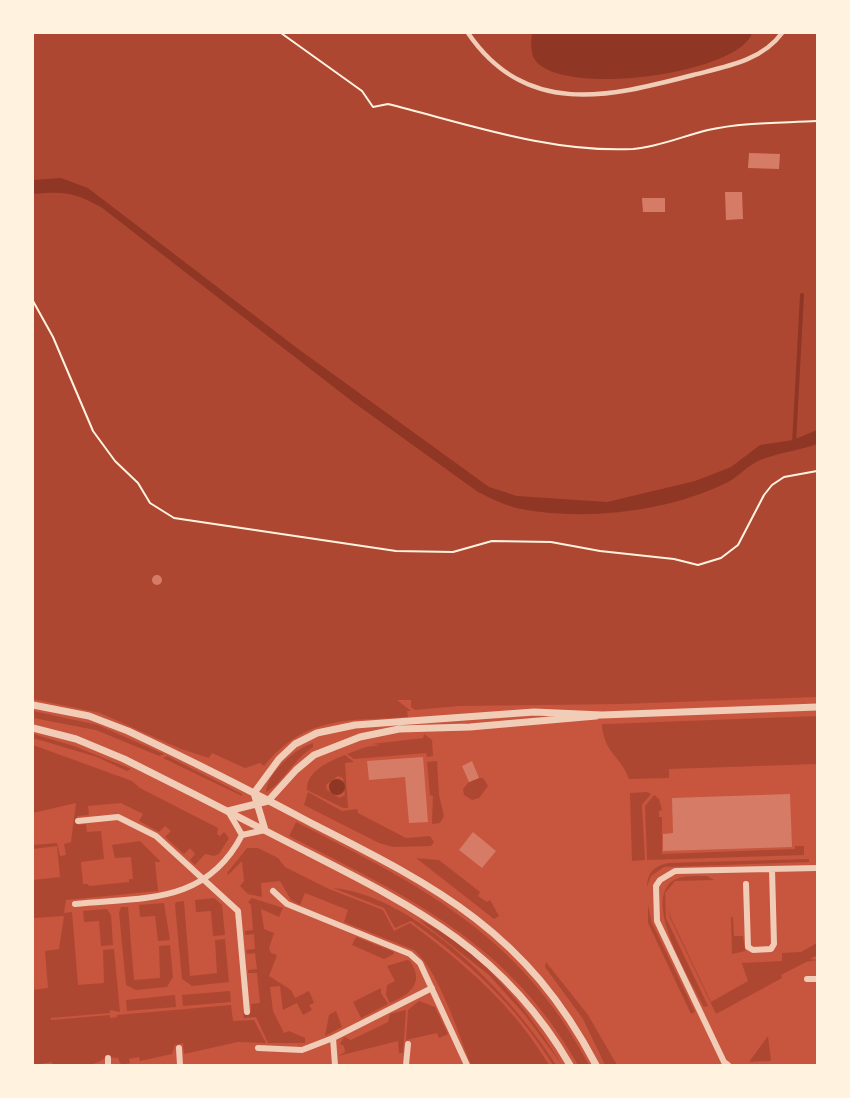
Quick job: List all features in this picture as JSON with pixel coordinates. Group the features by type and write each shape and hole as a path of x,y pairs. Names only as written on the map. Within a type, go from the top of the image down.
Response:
{"street":[{"path":"468,33 490,60 525,83 548,91 589,95 618,94 736,64 766,49 782,33"},
{"path":"33,705 89,716 128,730 412,875 452,899 515,952 552,995 596,1065"},
{"path":"228,811 268,801 296,770 314,755 360,737 399,729 539,722 602,715 817,707"},
{"path":"254,793 287,751 305,738 329,729 475,715 545,712 602,715"},
{"path":"33,728 104,749 386,892 458,937 521,996 570,1065"},
{"path":"254,793 265,830"},
{"path":"228,811 242,835"},
{"path":"78,821 118,817 156,836 238,911 247,1012"},
{"path":"75,904 170,893 205,880 224,863 242,835 265,830"},
{"path":"728,1065 724,1062 657,921 656,886 660,880 675,871 817,868"},
{"path":"746,884 748,947 753,951 771,949 774,944 772,869"},
{"path":"273,891 288,904 410,954 420,963 467,1065"},
{"path":"807,979 817,979"},
{"path":"258,1048 302,1050 333,1038 432,988"},
{"path":"333,1038 335,1065"},
{"path":"406,1065 408,1044"},
{"path":"179,1048 180,1065"}],"path":[{"path":"281,33 362,91 373,107 388,104 521,138 564,146 635,149 659,145 710,130 817,121"},
{"path":"33,301 53,337 93,431 115,461 138,483 150,503 174,518 275,535 396,551 453,552 492,541 551,542 600,551 674,559 698,565 721,558 738,546 764,495 772,485 784,477 817,471"}],"shaded area":[{"path":"33,33 817,33 817,697 621,704 459,706 415,710 411,707 411,700 397,700 411,711 407,711 408,717 347,721 312,729 280,749 264,766 260,763 245,768 212,753 209,758 181,749 100,713 33,699"},
{"path":"532,33 752,33 740,47 716,60 685,70 612,79 578,78 552,71 533,57"},
{"path":"61,178 88,188 297,348 489,487 517,496 607,502 695,481 731,467 760,445 793,440 817,430 817,444 763,459 726,483 703,493 652,507 598,514 572,514 546,513 510,506 478,492 353,402 101,207 68,194 33,194 33,180"},
{"path":"33,711 98,725 164,754 159,756 96,730 33,718"},
{"path":"817,716 817,764 669,769 669,778 629,779 622,765 610,750 602,728 602,724"},
{"path":"33,734 74,746 131,769 127,771 97,757 33,738"},
{"path":"424,734 432,740 433,756 427,757 426,753 354,759 347,754 366,747 381,745 372,744 423,738"},
{"path":"313,743 313,747 277,784 266,792 271,777 277,769 299,750"},
{"path":"33,745 132,781 140,788 218,828 217,834 220,836 224,832 229,838 219,854 214,856 205,854 195,865 190,860 195,854 190,848 184,854 165,837 171,831 165,826 159,832 139,821 143,814 121,803 88,806 89,815 77,816 78,825 86,824 87,832 101,831 104,859 81,862 83,884 89,886 129,882 129,879 133,879 131,857 115,858 112,845 140,841 161,862 155,862 158,891 66,900 64,913 72,912 78,985 104,983 103,950 114,949 120,1012 110,1010 110,1013 51,1018 51,1020 110,1015 110,1018 117,1017 117,1015 231,1005 233,1021 254,1020 266,1043 238,1042 184,1054 183,1043 175,1045 172,1054 140,1061 139,1057 129,1059 130,1063 121,1065 118,1058 106,1057 88,1065 53,1065 52,1062 33,1065 33,990 48,988 45,951 59,949 64,916 33,918 33,880 60,877 57,846 33,849 33,845 57,843 60,856 66,855 64,844 71,842 76,803 33,813"},
{"path":"345,755 354,762 345,763 348,808 343,808 307,790 310,777 315,772","holes":["338,776 343,778 345,795 340,798 327,790 326,785"]},
{"path":"167,756 242,794 242,796 163,758"},
{"path":"437,761 439,795 444,816 440,823 432,824 433,796 430,795 427,762"},
{"path":"483,778 488,786 479,798 472,800 464,795 463,789 468,783"},
{"path":"334,779 340,779 345,787 343,793 334,795 329,790 329,784"},
{"path":"308,792 342,811 357,809 358,813 406,838 430,836 434,842 431,846 393,847 379,843 304,805"},
{"path":"647,792 651,794 642,805 645,860 632,861 630,793"},
{"path":"654,795 659,799 662,810 659,811 659,817 662,817 662,854 795,849 795,846 804,846 804,855 647,860 645,806"},
{"path":"296,822 425,892 463,918 499,947 532,981 562,1020 589,1065 578,1065 551,1022 520,986 488,955 452,927 415,903 289,836"},
{"path":"247,848 258,848 278,858 285,867 329,889 383,910 394,931 410,923 487,987 520,1024 549,1065 471,1065 440,987 432,972 414,950 344,922 348,910 305,893 300,905 291,900 280,881 261,883 262,897 248,894 240,886 244,881 242,861 228,875 227,873"},
{"path":"416,858 439,860 480,892 478,896 487,902 490,900 499,916 494,919"},
{"path":"809,859 809,862 664,867 651,876 647,887 652,871 668,863"},
{"path":"707,876 714,880 675,881 665,893 666,918 708,1006 704,1007 672,942 665,922 663,905 665,890 674,880"},
{"path":"333,888 365,895 397,909 460,954 515,1010 556,1065 553,1065 539,1043 507,1004 452,952 411,921 395,928 384,908"},
{"path":"214,898 222,905 225,935 213,936 211,911 196,912 195,900"},
{"path":"252,898 283,908 279,917 261,909 264,929 274,933 269,948 271,953 277,955 269,976 291,990 295,998 309,991 314,1003 309,1005 312,1010 303,1015 297,1003 283,1010 280,986 270,987 273,1011 284,1033 289,1031 305,1038 305,1043 268,1043 256,1017 244,1018 243,1013 251,1012 251,1004 260,1003 257,973 248,973 248,970 257,969 255,953 247,954 246,950 255,949 254,934 245,935 245,931 253,930 251,905 248,902"},
{"path":"184,901 190,976 217,973 215,940 225,939 229,982 192,986 182,979 175,905 176,902"},
{"path":"164,903 170,940 158,941 155,916 140,917 139,905"},
{"path":"648,905 652,923 695,1012 691,1014 648,923"},
{"path":"121,907 128,907 134,980 160,978 159,946 170,945 173,977 167,987 136,990 126,985 119,913"},
{"path":"107,909 111,915 113,945 101,946 99,921 84,922 83,911"},
{"path":"669,910 711,1002 748,981 740,958 742,963 782,961 782,953 801,952 817,943 817,955 810,959 817,960 806,962 781,975 782,978 716,1014 670,918"},
{"path":"731,917 733,917 734,936 743,936 745,951 732,954"},
{"path":"418,919 461,946 500,982 534,1023 562,1065 525,1015 489,975"},
{"path":"356,937 394,952 394,954 384,959 352,945"},
{"path":"407,960 414,969 416,982 409,992 390,1003 386,995 387,985 395,981 387,966"},
{"path":"546,962 588,1015 617,1065 605,1065 583,1019 545,967"},
{"path":"381,988 381,993 388,1004 361,1018 353,1002"},
{"path":"230,991 231,1002 183,1006 182,995"},
{"path":"175,995 176,1007 127,1011 126,1000"},
{"path":"419,1001 435,1007 448,1034 439,1038 437,1033 406,1040 408,1010"},
{"path":"406,1010 403,1053 399,1053 398,1041 338,1056 345,1052 344,1046 340,1044 344,1037 351,1040 388,1022 390,1014"},
{"path":"336,1011 342,1027 325,1036 329,1015"},
{"path":"768,1036 771,1061 749,1062"}],"building":[{"path":"749,153 780,154 779,169 748,168"},
{"path":"725,192 742,192 743,219 726,220"},
{"path":"642,198 665,198 665,212 643,212"},
{"path":"157,575 161,576 161,584 157,585 153,584 152,580 153,576"},
{"path":"423,757 428,822 409,823 405,777 369,780 367,761"},
{"path":"472,761 479,778 469,782 462,766"},
{"path":"790,794 792,847 663,851 663,834 673,833 672,798"},
{"path":"473,832 496,851 482,868 459,850"}],"waterway":[{"path":"794,444 802,295"}]}
